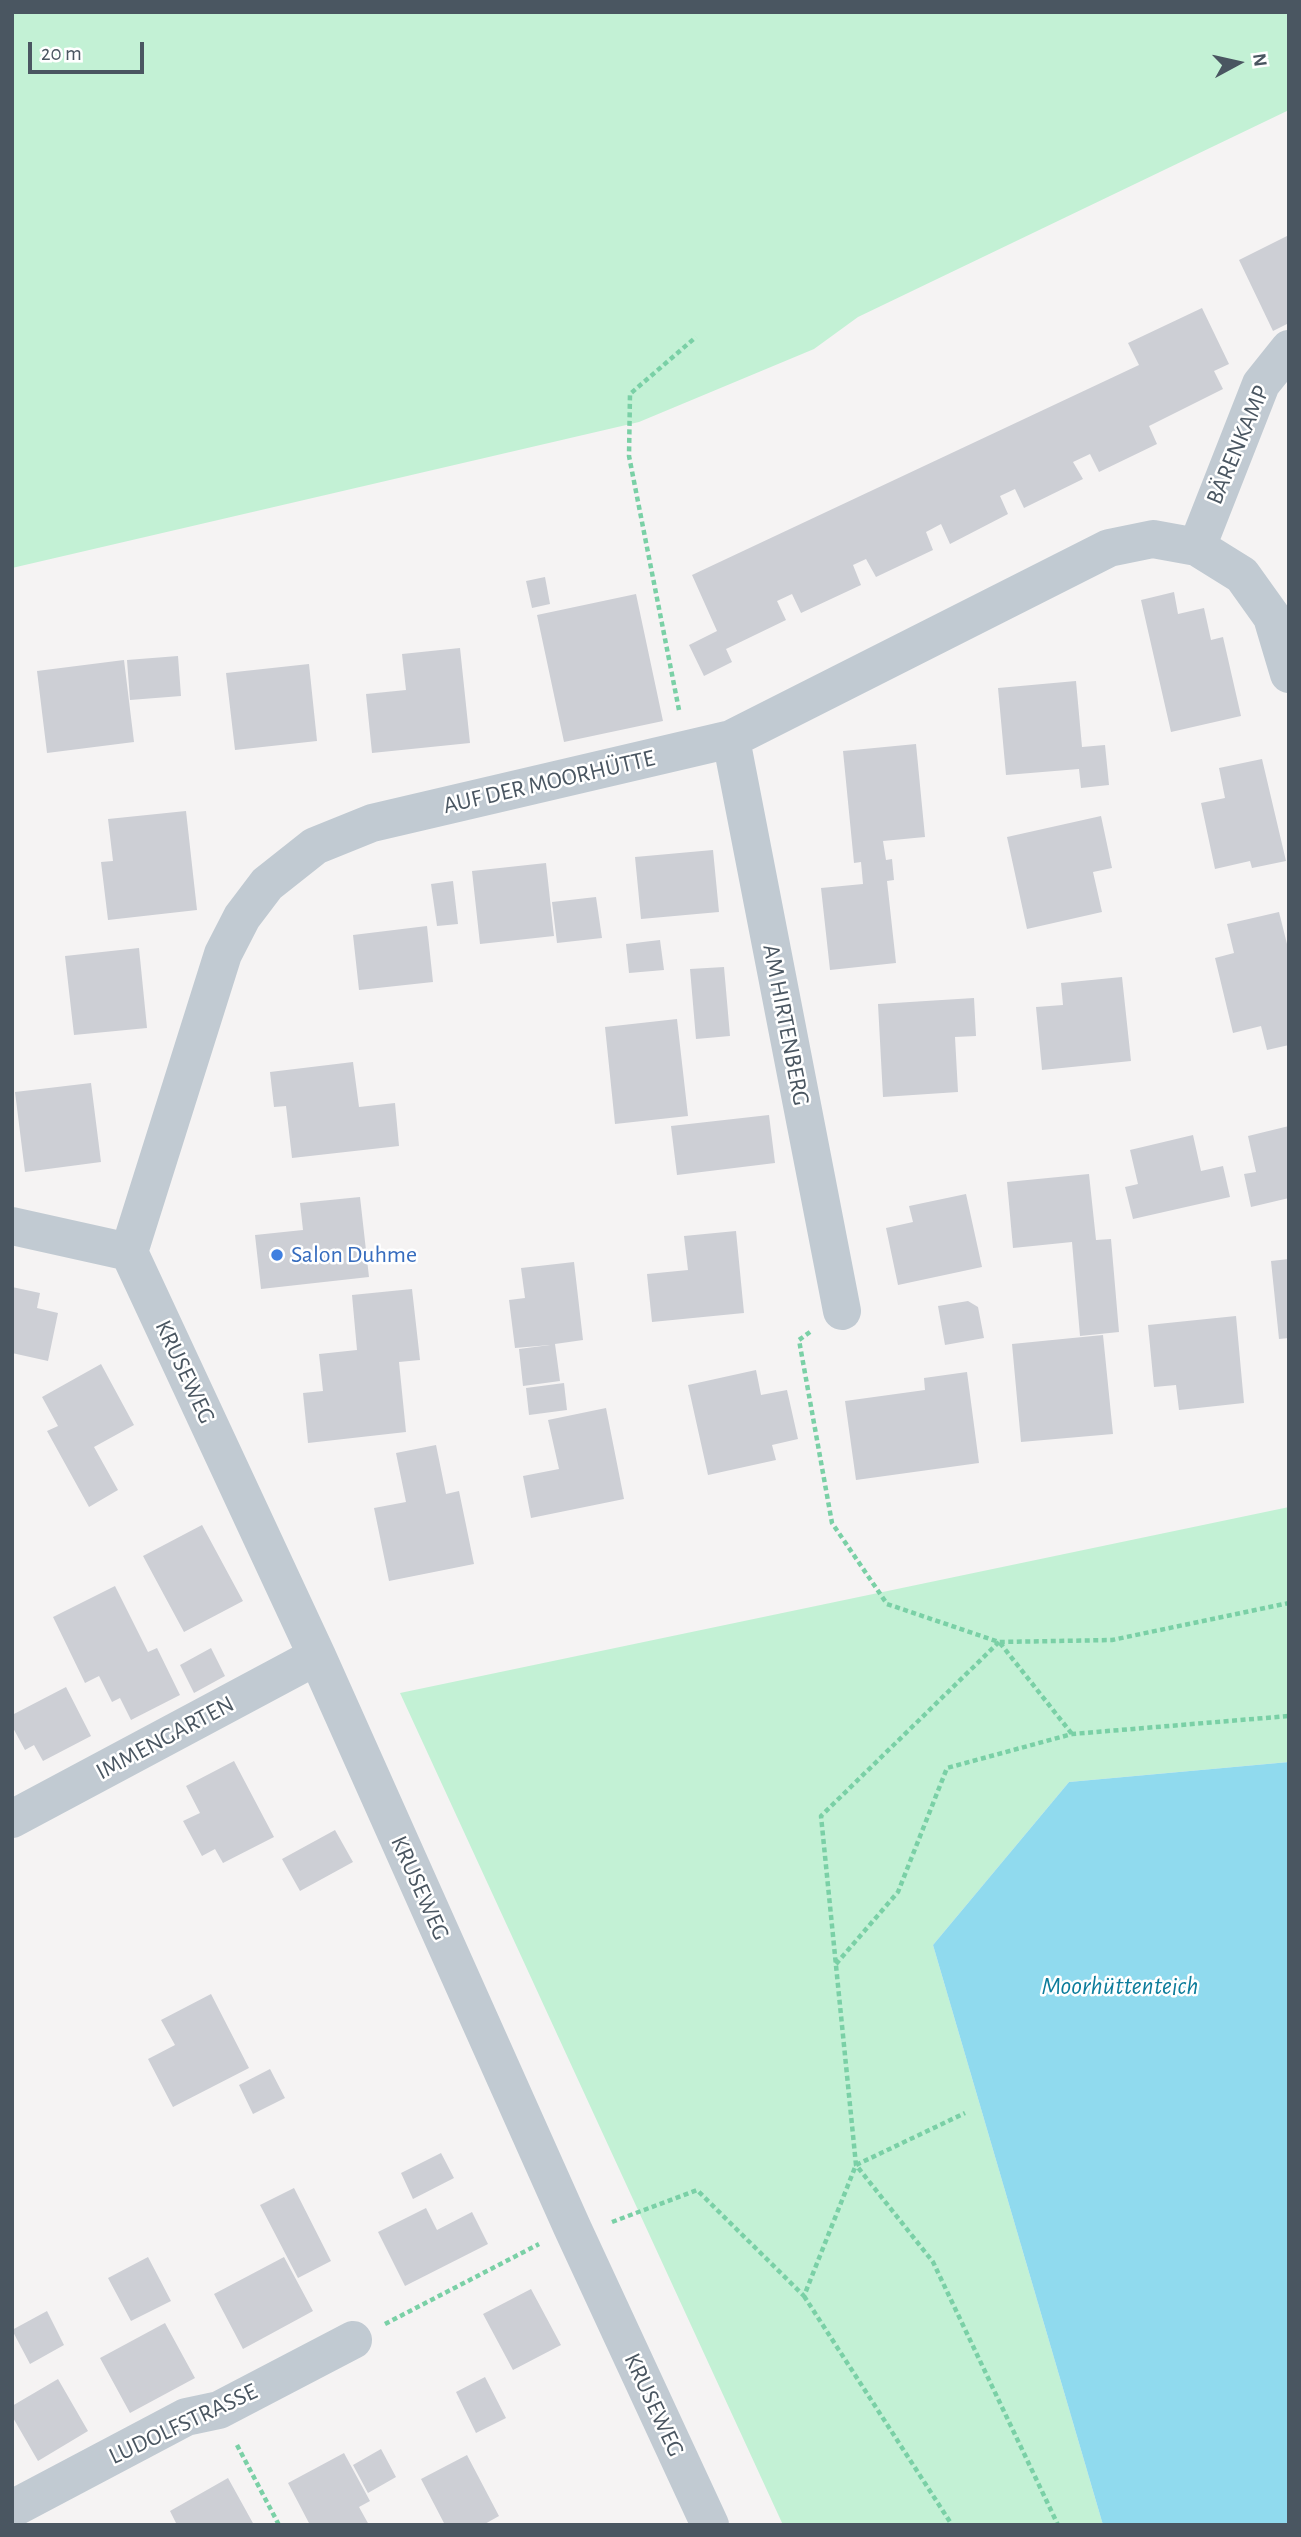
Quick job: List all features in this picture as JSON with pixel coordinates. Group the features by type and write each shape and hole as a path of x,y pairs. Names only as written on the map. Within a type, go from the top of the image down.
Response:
{"street":[{"name":"BÄRENKAMP","path":"1196,547 1261,384 1289,349"},
{"name":"AUF DER MOORHÜTTE","path":"129,1252 223,954 242,917 267,884 315,846 372,823 731,739 1109,548 1153,540 1196,547"},
{"path":"1196,547 1242,575 1272,617 1289,674"},
{"name":"AM HIRTENBERG","path":"731,739 842,1311"},
{"path":"12,1226 129,1252"},
{"name":"KRUSEWEG","path":"129,1252 317,1656 572,2227 710,2525"},
{"name":"IMMENGARTEN","path":"12,1819 317,1656"},
{"name":"LUDOLFSTRASSE","path":"12,2509 186,2417 219,2410 354,2340"}],"path":[{"path":"680,711 629,456 630,394 696,337"},
{"path":"842,1311 799,1340 832,1523 887,1604 999,1642 1112,1640 1289,1603"},
{"path":"999,1642 1072,1734"},
{"path":"804,2296 856,2165 821,1816 999,1642"},
{"path":"836,1964 898,1892 947,1768 1072,1734 1289,1716"},
{"path":"856,2165 965,2113"},
{"path":"856,2165 933,2262 1058,2525"},
{"path":"354,2340 572,2227 592,2229 697,2190 804,2296 952,2525"},
{"path":"219,2410 279,2525"}],"green space":[{"path":"12,12 1289,12 1289,110 858,317 814,349 639,422 12,568"},
{"path":"1289,1507 1289,1762 1069,1782 933,1945 1103,2525 783,2525 400,1693"}],"water":[{"name":"Moorhüttenteich","path":"1289,1762 1289,2525 1103,2525 933,1945 1069,1782"}],"building":[{"path":"1289,235 1289,323 1273,331 1239,260"},
{"path":"1202,308 1229,364 1214,371 1223,389 1149,426 1157,444 1099,472 1090,454 1073,462 1083,479 1024,508 1015,489 1000,496 1008,514 950,544 941,524 926,532 933,550 876,577 866,559 853,565 861,585 801,613 792,594 777,601 786,620 726,649 732,662 704,676 689,645 717,631 692,575 1139,365 1128,343"},
{"path":"545,577 550,604 532,608 526,581"},
{"path":"1174,592 1178,614 1204,608 1211,640 1223,637 1241,716 1171,732 1141,600"},
{"path":"636,594 663,721 564,742 537,615"},
{"path":"460,648 470,743 372,753 366,694 406,690 402,654"},
{"path":"178,656 181,696 130,700 127,660"},
{"path":"124,660 134,742 47,753 37,671"},
{"path":"309,664 317,741 235,750 226,673"},
{"path":"1076,681 1082,747 1105,745 1109,785 1081,788 1079,769 1006,775 998,688"},
{"path":"916,744 925,837 883,841 886,860 892,859 894,880 887,881 896,963 830,970 821,888 863,884 861,862 854,863 843,751"},
{"path":"1262,759 1286,861 1252,868 1250,861 1215,869 1201,803 1225,798 1219,768"},
{"path":"186,811 197,910 108,920 101,862 113,861 108,819"},
{"path":"1101,816 1112,868 1093,872 1102,912 1027,929 1007,837"},
{"path":"713,850 719,912 641,919 635,857"},
{"path":"546,863 554,936 480,944 472,871"},
{"path":"453,881 458,924 437,926 431,884"},
{"path":"596,897 602,938 557,943 552,902"},
{"path":"1279,912 1289,952 1289,1045 1267,1050 1261,1026 1233,1033 1215,958 1234,953 1227,924"},
{"path":"427,926 433,982 359,990 353,935"},
{"path":"660,940 664,970 629,973 626,944"},
{"path":"139,948 147,1028 74,1035 65,956"},
{"path":"724,967 730,1036 696,1039 690,969"},
{"path":"1122,977 1131,1061 1042,1070 1036,1007 1063,1005 1061,983"},
{"path":"974,998 976,1036 955,1037 958,1092 883,1097 878,1004"},
{"path":"677,1019 688,1116 615,1124 605,1027"},
{"path":"353,1062 359,1107 395,1103 399,1146 292,1158 286,1106 274,1107 270,1072"},
{"path":"91,1083 101,1162 25,1172 15,1092"},
{"path":"769,1115 775,1163 677,1175 671,1126"},
{"path":"1289,1126 1289,1198 1251,1207 1244,1174 1256,1172 1248,1136"},
{"path":"1193,1135 1201,1171 1223,1166 1230,1197 1133,1219 1125,1187 1138,1184 1130,1150"},
{"path":"1089,1174 1096,1240 1111,1239 1119,1332 1080,1336 1072,1242 1013,1248 1007,1182"},
{"path":"966,1194 982,1267 898,1285 886,1228 913,1222 909,1206"},
{"path":"360,1197 369,1277 261,1289 255,1235 303,1230 300,1203"},
{"path":"736,1231 744,1313 652,1322 647,1274 688,1270 684,1236"},
{"path":"1289,1259 1289,1338 1279,1339 1271,1261"},
{"path":"574,1262 583,1340 555,1344 560,1381 523,1386 519,1349 550,1345 515,1348 509,1300 525,1298 521,1268"},
{"path":"12,1287 40,1293 37,1308 58,1313 48,1361 12,1353"},
{"path":"412,1289 420,1360 399,1362 406,1432 308,1443 303,1393 323,1391 319,1354 357,1350 352,1295"},
{"path":"968,1301 978,1307 984,1338 945,1345 938,1306"},
{"path":"1236,1316 1244,1403 1179,1410 1176,1385 1154,1387 1148,1325"},
{"path":"1103,1335 1113,1434 1021,1442 1012,1344"},
{"path":"101,1364 134,1425 94,1447 118,1490 89,1507 47,1431 58,1426 42,1397"},
{"path":"756,1370 761,1395 787,1390 798,1439 772,1445 776,1460 708,1475 688,1385"},
{"path":"967,1372 979,1463 856,1480 845,1401 925,1390 924,1378"},
{"path":"564,1383 567,1410 529,1415 526,1388"},
{"path":"606,1408 624,1499 531,1518 523,1476 559,1469 548,1420"},
{"path":"436,1445 446,1494 459,1491 474,1564 389,1581 374,1508 406,1502 396,1453"},
{"path":"202,1525 243,1601 184,1632 143,1556"},
{"path":"115,1586 148,1652 157,1648 180,1695 131,1720 120,1698 112,1702 99,1676 85,1683 53,1617"},
{"path":"211,1648 225,1676 194,1693 180,1665"},
{"path":"66,1687 91,1736 43,1761 34,1745 25,1750 12,1726 12,1715"},
{"path":"234,1761 274,1837 223,1863 215,1849 202,1856 183,1821 200,1813 186,1786"},
{"path":"335,1830 353,1862 300,1891 282,1859"},
{"path":"211,1994 249,2068 173,2107 148,2059 175,2045 161,2020"},
{"path":"270,2069 285,2098 253,2114 239,2085"},
{"path":"441,2153 454,2178 413,2199 401,2173"},
{"path":"294,2188 331,2261 298,2278 260,2205"},
{"path":"426,2208 437,2230 472,2212 488,2244 405,2286 378,2232"},
{"path":"148,2257 171,2301 131,2321 108,2278"},
{"path":"284,2257 313,2311 243,2349 214,2294"},
{"path":"531,2289 561,2345 513,2370 483,2314"},
{"path":"47,2311 64,2345 30,2364 12,2330"},
{"path":"165,2323 195,2378 130,2413 100,2358"},
{"path":"485,2377 506,2418 476,2433 456,2392"},
{"path":"58,2379 88,2431 38,2461 12,2416 12,2406"},
{"path":"381,2449 396,2477 368,2493 353,2465"},
{"path":"344,2453 370,2501 359,2507 369,2525 310,2525 288,2483"},
{"path":"467,2455 499,2516 483,2525 445,2525 421,2479"},
{"path":"228,2478 254,2525 177,2525 170,2511"}],"place":[{"name":"Salon Duhme","path":"277,1255"}]}
